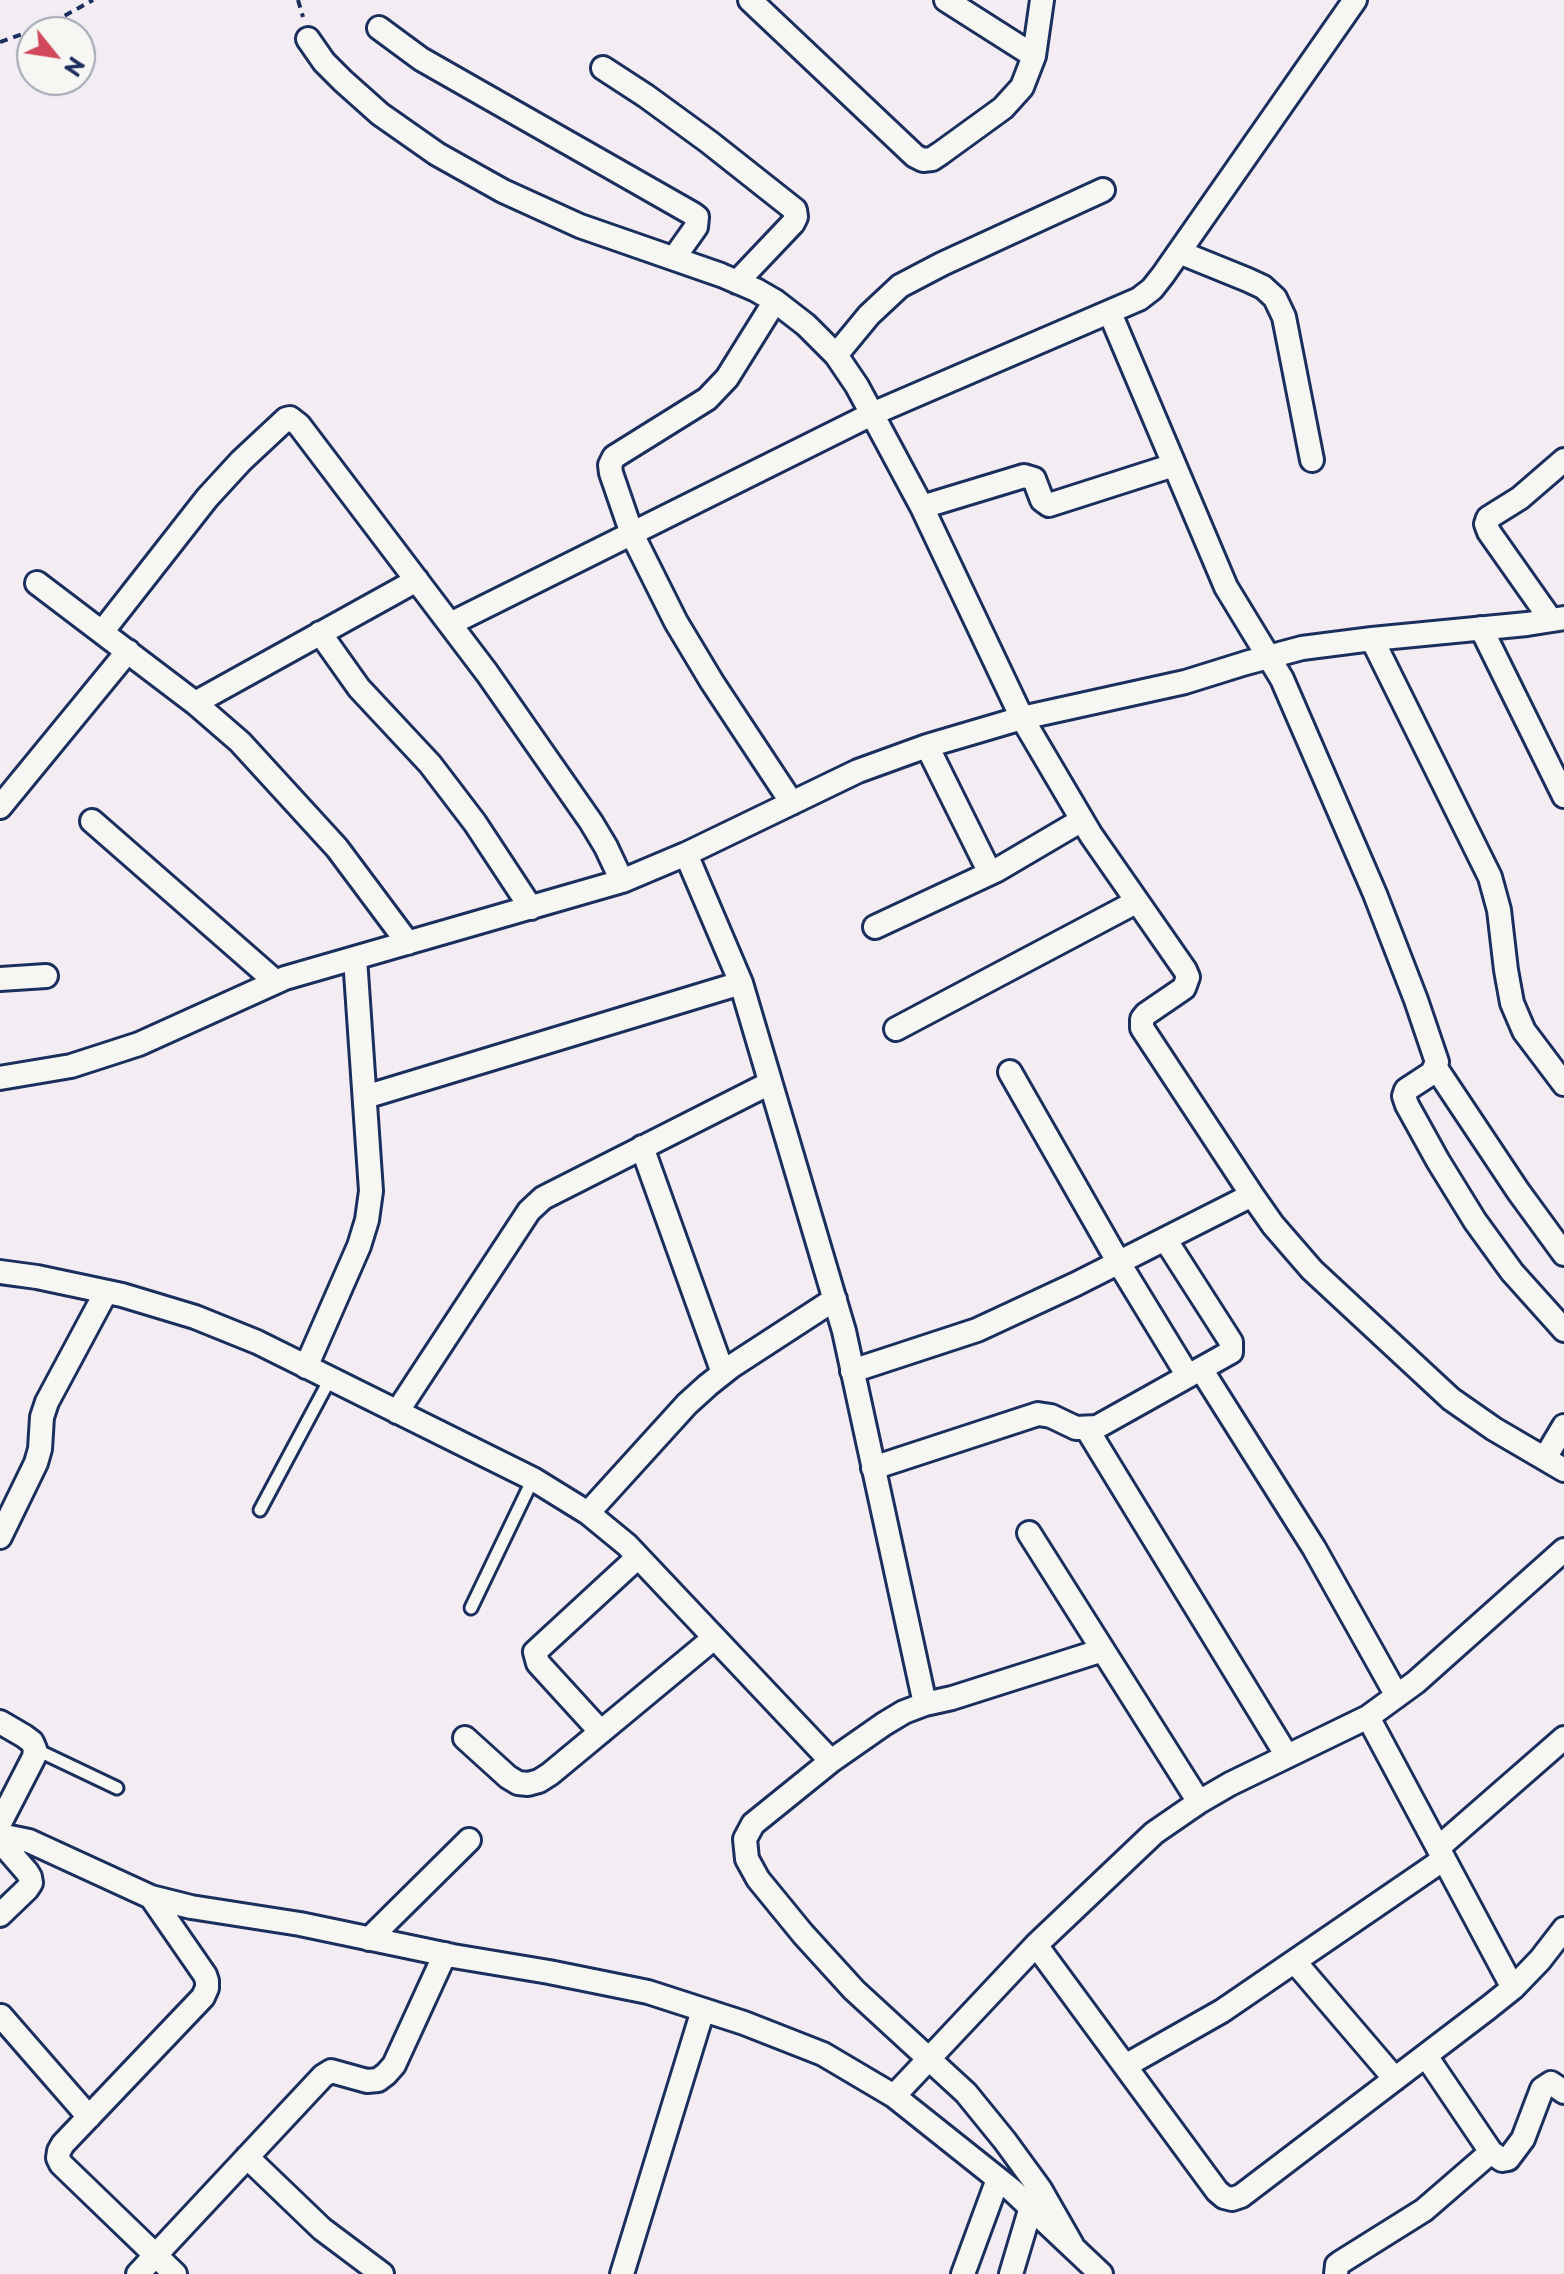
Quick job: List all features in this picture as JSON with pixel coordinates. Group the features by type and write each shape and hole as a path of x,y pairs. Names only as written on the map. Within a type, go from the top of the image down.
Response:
{"street":[{"path":"750,0 915,156 923,160 932,159 1003,108 1022,87 1034,56 1042,0"},
{"path":"946,0 1034,56"},
{"path":"450,624 872,414 1139,299 1152,289 1179,252 1355,0"},
{"path":"379,28 421,59 697,217 696,227 674,258"},
{"path":"308,39 324,62 380,114 437,154 503,191 568,220 737,282 775,301 806,325 836,355 857,386 922,507 1022,718 1082,820 1185,970 1188,977 1184,988 1146,1014 1142,1028 1252,1195 1312,1270 1451,1399 1494,1429 1555,1464 1564,1426"},
{"path":"603,68 709,142 795,210 793,223 737,282"},
{"path":"836,355 869,315 900,286 1103,190"},
{"path":"1179,252 1263,287 1275,298 1284,317 1312,460"},
{"path":"775,301 727,378 707,399 614,457 610,465 632,534 676,622 792,803"},
{"path":"1110,313 1226,587 1282,679 1375,894 1436,1054 1436,1068 1564,1254"},
{"path":"102,632 207,498 241,461 290,418 299,425 487,673 591,822 622,881"},
{"path":"1557,619 1486,524 1488,518 1520,498 1564,460"},
{"path":"922,507 1024,476 1034,479 1042,500 1049,505 1174,465"},
{"path":"195,703 417,580"},
{"path":"37,583 195,703 240,742 337,848 408,943"},
{"path":"0,1078 71,1066 139,1044 276,982 622,881 686,854 858,771 927,746 1022,718 1185,682 1302,648 1557,619"},
{"path":"1481,628 1564,796"},
{"path":"320,633 359,688 430,764 475,823 531,908"},
{"path":"1372,639 1490,877 1499,910 1512,1003 1524,1031 1564,1084"},
{"path":"0,807 128,651"},
{"path":"927,746 990,873"},
{"path":"875,927 990,873 1082,820"},
{"path":"92,821 276,982"},
{"path":"686,854 741,983 835,1299 925,1704"},
{"path":"896,1029 1136,902"},
{"path":"306,1367 359,1246 371,1191 355,958"},
{"path":"0,979 46,976"},
{"path":"365,1097 741,983"},
{"path":"1436,1068 1406,1090 1407,1105 1475,1221 1512,1272 1564,1330"},
{"path":"1010,1072 1119,1263 1314,1548 1397,1696"},
{"path":"397,1412 529,1211 543,1198 770,1083"},
{"path":"642,1147 723,1373"},
{"path":"852,1371 977,1330 1119,1263 1252,1195"},
{"path":"873,1468 1038,1414 1051,1416 1076,1428 1087,1429 1107,1423 1231,1352 1231,1342 1165,1239"},
{"path":"0,1272 106,1292 195,1317 257,1342 533,1479 588,1513 638,1557 831,1761"},
{"path":"0,1537 36,1463 47,1402 106,1292"},
{"path":"588,1513 687,1404 723,1373 835,1299"},
{"path":"1087,1429 1287,1756"},
{"path":"1029,1533 1199,1802"},
{"path":"894,2096 1036,1945 1154,1833 1199,1802 1368,1717 1416,1682 1564,1550"},
{"path":"601,1732 538,1663 535,1652 638,1557"},
{"path":"465,1738 508,1777 528,1784 550,1774 714,1638"},
{"path":"1072,2245 1040,2189 966,2093 854,1990 758,1879 747,1859 745,1839 753,1824 831,1761 904,1712 1103,1650"},
{"path":"1368,1717 1513,1988"},
{"path":"0,1722 32,1742 35,1749 34,1757 0,1823"},
{"path":"1125,2066 1222,2011 1295,1962 1441,1854 1564,1738"},
{"path":"0,1838 29,1841 151,1897 648,1992 744,2023 823,2054 894,2096 1031,2207 1101,2274"},
{"path":"0,1838 27,1872 31,1883 0,1915"},
{"path":"369,1939 469,1840"},
{"path":"151,1897 205,1975 207,1988 203,1997 59,2151 58,2158 175,2274"},
{"path":"1036,1945 1217,2191 1232,2199 1241,2196 1513,1988 1564,1929"},
{"path":"138,2274 317,2081 331,2071 367,2081 378,2080 386,2074 394,2065 445,1954"},
{"path":"1295,1962 1395,2079"},
{"path":"622,2274 703,2010"},
{"path":"1,2016 89,2117"},
{"path":"1426,2056 1491,2152 1502,2160 1508,2159 1523,2139 1542,2089 1551,2083 1564,2092"},
{"path":"1336,2274 1335,2270 1341,2262 1424,2210 1491,2152"},
{"path":"247,2157 322,2229 382,2274"},
{"path":"963,2274 998,2179"},
{"path":"1011,2274 1031,2207"}],"lane":[{"path":"260,1510 330,1379"},
{"path":"471,1608 533,1479"},
{"path":"35,1749 117,1788"}],"path":[{"path":"0,42 48,25 93,0"}]}
